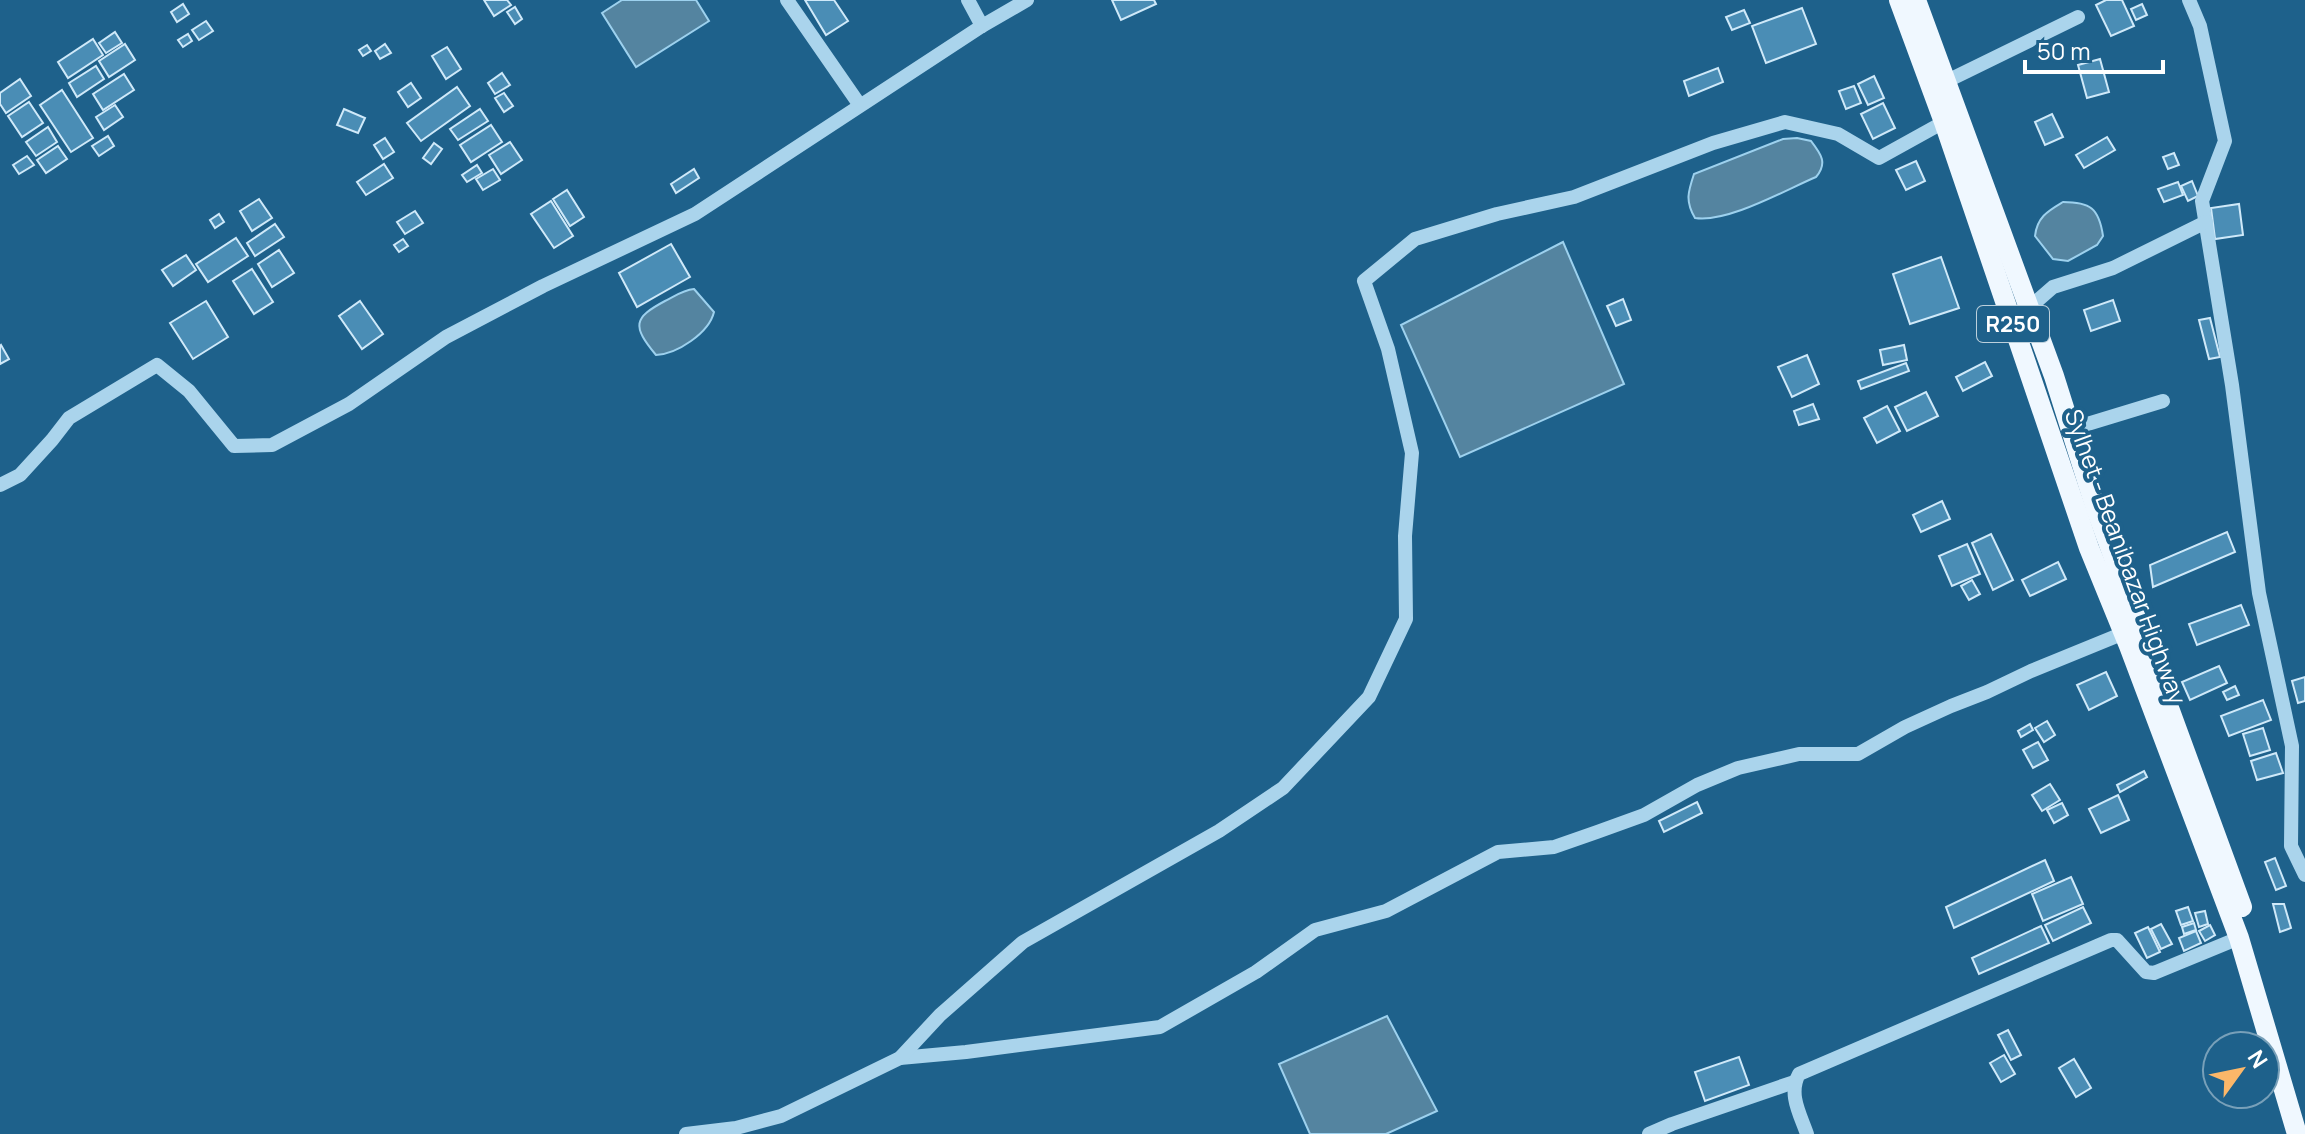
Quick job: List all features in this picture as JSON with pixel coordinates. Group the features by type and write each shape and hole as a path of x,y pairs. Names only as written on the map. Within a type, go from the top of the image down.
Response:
{"main road":[{"name":"Sylhet - Beanibazar Highway","path":"1899,0 1944,122 2089,548 2239,938 2297,1134"},
{"name":"Sylhet - Beanibazar Highway","path":"1916,0 2054,376 2096,509 2251,933 2305,1113"}],"street":[{"path":"787,0 859,104"},
{"path":"968,0 982,26"},
{"path":"0,485 20,475 69,418 157,365 189,391 234,446 272,445 349,404 446,337 543,286 695,214 859,104 1027,0"},
{"path":"2189,0 2200,26 2225,141 2202,201 2232,385 2259,593 2292,746 2291,846 2305,875"},
{"path":"1945,82 2078,17"},
{"path":"900,1058 940,1015 1023,942 1219,831 1283,788 1369,697 1406,619 1405,536 1412,453 1388,349 1364,281 1415,239 1497,214 1574,197 1713,143 1785,122 1838,134 1879,158 1944,122"},
{"path":"2029,308 2053,287 2113,268 2206,222"},
{"path":"2071,429 2163,401"},
{"path":"686,1134 736,1128 781,1116 900,1058 1160,1027 1256,972 1315,930 1386,911 1498,852 1554,847 1597,832 1644,815 1697,785 1738,768 1799,754 1858,754 1905,727 1951,706 2124,633"},
{"path":"1807,1134 1793,1092 1799,1074 2111,940 2117,940 2146,972 2154,973 2239,938"},
{"path":"1649,1134 1794,1082"}],"water":[{"path":"622,0 696,0 709,21 636,67 602,13"},
{"path":"1783,139 1811,141 1820,154 1822,167 1816,177 1740,211 1695,218 1688,196 1694,174"},
{"path":"2063,202 2080,203 2092,208 2099,219 2103,236 2097,245 2068,261 2053,259 2035,236 2041,219"},
{"path":"1563,242 1624,384 1460,457 1401,325"},
{"path":"694,289 714,312 711,320 691,341 673,351 656,355 640,330 642,318 665,301"},
{"path":"1387,1016 1437,1111 1386,1134 1310,1134 1279,1064"}],"building":[{"path":"484,0 507,0 511,5 494,16"},
{"path":"805,0 834,0 848,21 826,35"},
{"path":"1112,0 1154,0 1156,4 1121,20"},
{"path":"2106,0 2122,0 2134,26 2111,36 2096,5"},
{"path":"183,4 189,14 177,22 171,12"},
{"path":"2142,4 2147,15 2136,20 2131,9"},
{"path":"515,7 522,19 515,24 507,12"},
{"path":"1802,8 1816,44 1766,63 1752,26"},
{"path":"1744,10 1750,23 1732,30 1726,17"},
{"path":"206,21 213,31 199,40 192,30"},
{"path":"115,32 122,43 106,53 99,43"},
{"path":"188,34 192,41 183,47 178,40"},
{"path":"93,39 103,55 68,78 58,62"},
{"path":"125,44 135,60 109,77 99,61"},
{"path":"385,44 391,53 380,59 375,51"},
{"path":"367,45 371,51 363,56 359,50"},
{"path":"447,47 461,69 446,79 432,56"},
{"path":"2100,59 2109,92 2087,98 2078,65"},
{"path":"96,66 104,79 77,97 69,83"},
{"path":"1718,68 1723,82 1689,96 1684,81"},
{"path":"502,73 510,85 495,94 488,83"},
{"path":"124,74 134,90 103,110 93,94"},
{"path":"1874,76 1884,98 1868,105 1858,84"},
{"path":"20,79 31,96 6,113 0,104 0,93"},
{"path":"411,83 421,98 408,107 398,92"},
{"path":"1854,86 1861,103 1846,109 1839,91"},
{"path":"457,87 470,106 421,141 407,123"},
{"path":"62,90 93,138 71,152 40,105"},
{"path":"504,93 513,106 504,112 495,98"},
{"path":"29,102 43,123 22,137 8,116"},
{"path":"1883,103 1895,128 1873,139 1861,114"},
{"path":"115,105 123,117 104,130 96,117"},
{"path":"344,109 365,118 358,133 337,125"},
{"path":"480,109 488,121 458,140 450,129"},
{"path":"2052,114 2063,137 2045,145 2035,122"},
{"path":"491,125 502,142 471,162 460,145"},
{"path":"48,127 57,142 36,156 26,142"},
{"path":"108,136 114,146 99,156 92,146"},
{"path":"2107,137 2115,150 2084,168 2076,155"},
{"path":"385,138 394,152 383,159 374,145"},
{"path":"510,142 522,160 501,174 489,155"},
{"path":"434,143 442,149 431,164 423,158"},
{"path":"58,146 67,159 46,173 37,160"},
{"path":"2174,153 2179,165 2168,169 2163,157"},
{"path":"27,156 34,165 19,174 13,165"},
{"path":"1916,161 1925,181 1906,190 1896,170"},
{"path":"384,164 393,178 366,195 357,182"},
{"path":"477,165 482,173 467,182 462,175"},
{"path":"493,169 500,180 483,190 476,179"},
{"path":"694,169 699,178 676,193 671,184"},
{"path":"2192,181 2198,196 2188,201 2181,186"},
{"path":"2178,182 2183,195 2164,202 2158,189"},
{"path":"567,190 584,217 570,226 553,199"},
{"path":"259,199 272,218 252,231 240,211"},
{"path":"551,201 573,236 554,248 531,214"},
{"path":"2239,204 2243,235 2215,239 2211,208"},
{"path":"415,211 423,223 405,234 397,222"},
{"path":"219,214 224,222 215,228 210,220"},
{"path":"275,224 284,237 255,256 247,243"},
{"path":"236,238 248,256 208,282 196,264"},
{"path":"403,239 408,246 399,252 394,245"},
{"path":"671,244 690,277 637,307 619,273"},
{"path":"279,250 294,273 272,287 258,264"},
{"path":"186,255 196,270 173,286 162,270"},
{"path":"1941,257 1959,308 1910,324 1893,274"},
{"path":"252,269 273,302 254,314 233,281"},
{"path":"1623,299 1631,320 1616,326 1607,306"},
{"path":"2113,300 2120,321 2091,331 2084,310"},
{"path":"206,301 228,337 193,359 170,323"},
{"path":"360,301 383,334 362,349 339,316"},
{"path":"2210,318 2220,357 2209,359 2199,320"},
{"path":"1904,345 1907,360 1883,365 1880,350"},
{"path":"0,346 9,359 0,364"},
{"path":"1807,355 1819,384 1792,397 1778,367"},
{"path":"1985,362 1992,376 1963,391 1956,377"},
{"path":"1906,363 1909,371 1861,389 1858,381"},
{"path":"1926,392 1938,416 1907,431 1895,407"},
{"path":"1813,404 1819,419 1799,425 1794,411"},
{"path":"1887,406 1900,431 1877,443 1864,418"},
{"path":"1942,501 1950,519 1921,532 1913,515"},
{"path":"2227,532 2235,552 2153,587 2150,565"},
{"path":"1991,534 2013,580 1993,590 1972,543"},
{"path":"1967,544 1980,574 1952,586 1939,556"},
{"path":"2058,562 2066,579 2030,596 2022,580"},
{"path":"1972,580 1980,594 1969,600 1961,586"},
{"path":"2241,605 2249,625 2197,645 2189,624"},
{"path":"2219,666 2227,683 2190,700 2182,682"},
{"path":"2106,672 2117,696 2089,710 2077,685"},
{"path":"2305,677 2305,701 2298,703 2292,681"},
{"path":"2235,686 2239,695 2227,700 2223,692"},
{"path":"2263,700 2271,720 2229,736 2221,716"},
{"path":"2047,721 2055,735 2044,742 2035,728"},
{"path":"2030,724 2033,730 2021,737 2018,731"},
{"path":"2263,728 2270,750 2250,756 2243,734"},
{"path":"2038,742 2048,760 2033,768 2023,750"},
{"path":"2276,753 2283,773 2257,780 2251,761"},
{"path":"2144,771 2147,777 2120,792 2117,785"},
{"path":"2050,784 2060,800 2042,811 2032,795"},
{"path":"2118,795 2129,820 2101,833 2089,809"},
{"path":"1697,802 1702,813 1664,832 1659,821"},
{"path":"2062,803 2068,815 2054,823 2047,810"},
{"path":"2275,858 2286,886 2276,890 2265,862"},
{"path":"2045,860 2054,881 1954,928 1946,907"},
{"path":"2071,877 2083,904 2043,921 2032,894"},
{"path":"2273,904 2284,904 2291,928 2280,932"},
{"path":"2083,907 2091,923 2053,941 2045,925"},
{"path":"2188,907 2193,921 2181,925 2176,911"},
{"path":"2205,911 2208,924 2199,927 2195,913"},
{"path":"2194,923 2196,930 2184,934 2182,927"},
{"path":"2161,924 2172,944 2161,949 2151,929"},
{"path":"2210,925 2215,935 2205,941 2199,931"},
{"path":"2041,926 2049,943 1979,974 1972,958"},
{"path":"2148,927 2160,952 2147,958 2135,933"},
{"path":"2196,931 2201,943 2184,951 2179,938"},
{"path":"2008,1030 2021,1055 2011,1060 1998,1035"},
{"path":"2004,1055 2015,1074 2001,1082 1990,1063"},
{"path":"1739,1057 1749,1085 1705,1101 1695,1072"},
{"path":"2074,1059 2091,1088 2076,1097 2059,1068"}]}
